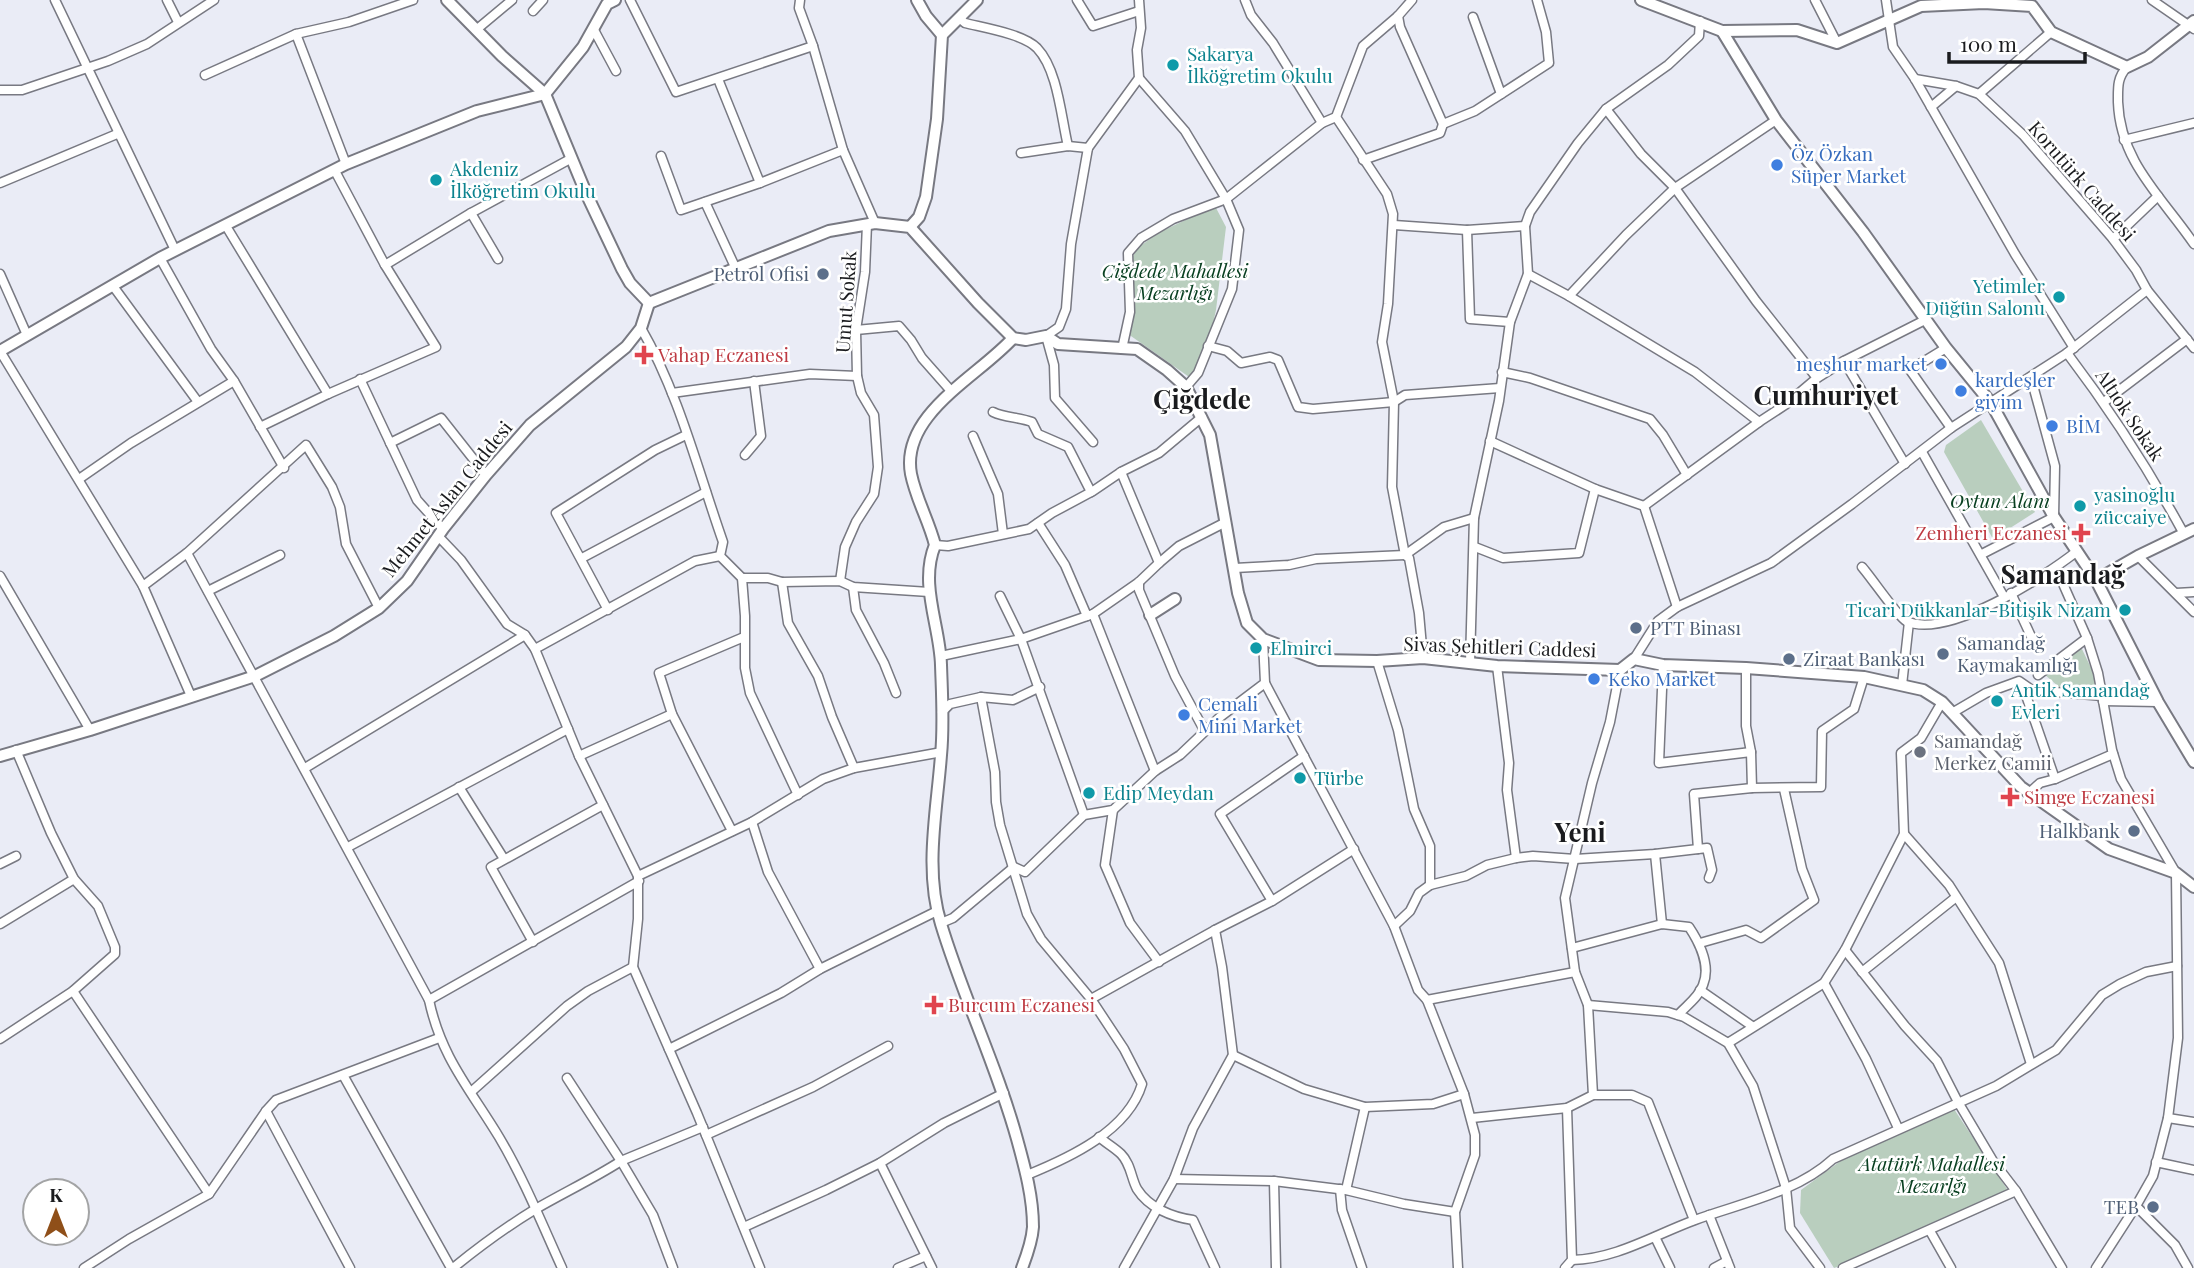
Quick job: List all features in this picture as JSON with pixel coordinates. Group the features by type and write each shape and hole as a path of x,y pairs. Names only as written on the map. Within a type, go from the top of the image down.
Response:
{"street":[{"path":"55,0 175,250"},
{"path":"167,0 178,22"},
{"path":"0,90 22,90 108,61 147,44 214,0"},
{"path":"205,75 296,34 349,22 413,0"},
{"path":"447,0 545,94 586,194 622,269 630,283 649,303 829,231 871,223 911,227 1013,338 1026,340 1046,336 1059,327 1066,309 1070,244 1088,148 1139,78"},
{"path":"476,30 512,0"},
{"path":"533,12 543,0"},
{"path":"191,696 143,586 0,351 160,258 346,164 477,111 545,94 583,47 607,4 615,0"},
{"path":"630,0 676,92 813,46"},
{"name":"Umut Sokak","path":"800,0 799,8 813,46 843,150 871,223 856,330 857,376 861,393 874,415 878,467 874,494 856,522 845,547 841,581"},
{"path":"917,0 942,35"},
{"path":"911,227 919,217 926,197 937,119 942,35 977,0"},
{"path":"1077,0 1093,26 1139,10"},
{"path":"1139,0 1139,78 1185,131 1226,199 1239,230 1232,289 1198,373 1186,387"},
{"path":"1245,0 1251,15 1273,43 1322,123"},
{"path":"1122,349 1130,312 1128,253 1141,238 1173,219 1226,199 1322,123 1336,117 1363,46 1412,0"},
{"path":"1443,124 1475,111 1549,63 1546,32 1537,0"},
{"path":"1640,0 1722,31 1797,30 1837,43 1921,6 1984,2 2031,3 2051,32 2127,67"},
{"path":"1815,0 1837,43"},
{"name":"Altıok Sokak","path":"1886,0 1893,47 1915,79 2071,350 2189,532"},
{"path":"2151,0 2192,26 2148,57 2127,67 2119,75 2119,116 2133,162 2194,244"},
{"path":"1363,160 1440,132 1443,124 1400,27 1398,16"},
{"path":"1473,17 1501,94"},
{"path":"959,18 965,23 1013,36 1036,47 1052,71 1068,146"},
{"path":"1470,663 1474,518 1510,322 1528,274 1525,226 1530,212 1606,109 1668,65 1699,36 1700,21"},
{"path":"594,30 616,71"},
{"path":"1722,31 1776,120 1863,232 1946,348 1991,403 2054,517 2096,580 2158,702 2194,762"},
{"path":"1979,94 2051,32"},
{"path":"296,34 346,164"},
{"path":"718,79 760,183"},
{"name":"Korutürk Caddesi","path":"1915,79 1956,86 1979,94 2023,135 2113,239 2147,290 2194,348"},
{"path":"1931,107 1956,86"},
{"path":"1606,109 1641,154 1675,188 1756,300 1817,378"},
{"path":"1336,117 1387,194 1393,214 1388,304 1382,342 1394,401 1392,487 1419,613 1423,659"},
{"path":"1569,296 1675,188 1776,120"},
{"path":"2124,139 2194,123"},
{"path":"0,183 117,134"},
{"path":"1021,153 1068,146 1088,148"},
{"path":"661,156 681,210 760,183 843,150"},
{"path":"385,265 471,213 572,158"},
{"path":"260,427 360,379 436,347 385,265 335,171"},
{"path":"2113,239 2158,196"},
{"path":"705,202 736,269"},
{"path":"471,213 498,260"},
{"path":"1394,225 1467,230 1525,226"},
{"path":"226,226 328,394"},
{"path":"1467,230 1470,319 1510,322"},
{"path":"160,258 211,349 234,381 284,468"},
{"path":"0,274 27,335"},
{"path":"1528,274 1695,372 1759,422"},
{"path":"113,286 198,402"},
{"path":"2147,290 2071,350 1951,428 1771,563 1677,607 1658,621 1634,659 1663,666 1746,668 1864,677 1923,690 1942,702 2029,793 2109,849 2176,873 2194,887"},
{"name":"Mehmet Aslan Caddesi","path":"0,756 90,730 255,676 334,636 379,608 407,581 486,475 530,425 626,347 641,328 649,303"},
{"path":"1644,506 1785,405 1817,378 1844,361 1925,320"},
{"path":"856,330 899,326 922,358 952,392"},
{"path":"641,328 672,393 723,542 720,556"},
{"path":"1046,336 1058,344 1138,349 1186,387 1210,435 1238,593 1247,623 1263,639 1265,682 1394,926 1418,990 1427,1000 1472,1118 1475,1155 1455,1212 1458,1268"},
{"path":"1046,336 1054,365 1055,398 1093,442"},
{"path":"1013,338 952,392 917,430 911,472 935,545 929,592 941,656 942,712 942,752 933,838 935,903 969,1006 1004,1093 1027,1175 1033,1230 1022,1268"},
{"path":"2104,401 2187,339"},
{"path":"1208,346 1227,351 1241,363 1270,356 1279,360 1298,407 1313,409 1394,401 1405,395 1500,388"},
{"path":"1946,348 1910,370 1951,428"},
{"path":"1844,361 1905,464"},
{"path":"1502,372 1530,378 1650,419 1687,475"},
{"path":"672,393 810,373 857,376"},
{"path":"2031,378 2055,466 2054,517"},
{"path":"360,379 417,500 508,624 526,635 535,649 579,756 638,879 633,967 760,1268"},
{"path":"79,479 131,443 234,381"},
{"path":"745,455 761,436 754,381"},
{"path":"993,412 1032,422 1038,434 1068,447 1091,492"},
{"path":"935,545 948,546 1029,529 1121,472 1159,453 1202,417"},
{"path":"390,443 441,418 486,475"},
{"path":"608,610 556,513 655,450 686,435"},
{"path":"973,436 998,494 1003,534"},
{"path":"1490,441 1595,489 1644,506"},
{"path":"143,586 187,553 284,468 306,445 332,487 340,507 346,544 379,608"},
{"path":"1922,452 2035,645"},
{"path":"1121,472 1158,564"},
{"path":"1475,547 1503,558 1578,553 1595,489"},
{"path":"582,558 706,492"},
{"path":"1644,506 1677,607"},
{"path":"1982,554 2054,517"},
{"path":"1235,568 1289,565 1315,559 1405,555 1444,527 1474,518"},
{"path":"941,656 1021,639 1090,615 1139,582 1178,546 1226,522"},
{"path":"1038,523 1065,565 1090,615 1155,771"},
{"path":"2096,580 2189,532"},
{"path":"1862,567 1899,616 1909,622 1943,624 1986,608 2056,568 2076,552"},
{"path":"187,553 429,1000 439,1038 450,1061 501,1140 562,1268"},
{"path":"208,592 280,555"},
{"path":"720,556 742,578 745,668 750,693 798,795"},
{"path":"535,649 659,579 695,561 720,556"},
{"path":"2138,556 2194,612"},
{"path":"2056,568 2087,638 2121,779 2176,873 2178,1038 2168,1118 2153,1176 2096,1268"},
{"path":"0,576 90,730"},
{"path":"742,578 768,578 782,582 841,581 853,587 929,592"},
{"path":"782,582 788,623 818,676 853,768"},
{"path":"1139,582 1139,590 1175,676 1204,730"},
{"path":"853,587 856,610 896,692"},
{"path":"2176,593 2194,592"},
{"path":"1000,596 1040,687 1084,815"},
{"path":"1150,615 1175,599"},
{"path":"1902,685 1909,622"},
{"path":"305,768 526,635"},
{"path":"733,831 672,714 659,673 744,637"},
{"path":"2038,675 2087,638"},
{"name":"Sivas Şehitleri Caddesi","path":"1263,639 1319,660 1423,659 1497,666 1620,670 1634,659"},
{"path":"1377,661 1398,730 1414,809 1430,846 1430,885"},
{"path":"1497,666 1507,750 1507,790 1516,858"},
{"path":"1663,666 1659,763 1751,752"},
{"path":"1746,668 1746,726 1751,752 1752,789"},
{"path":"1593,1096 1588,1005 1575,972 1565,898 1592,783 1610,722 1620,670"},
{"path":"1698,849 1694,793 1821,787 1822,731 1854,709 1864,677"},
{"path":"1952,713 1986,692 2019,681 2032,690 2158,702"},
{"path":"1014,867 1025,872 1084,815 1113,810 1155,771 1180,755 1204,730 1265,682"},
{"path":"2022,684 2055,779"},
{"path":"942,712 950,704 981,697 1013,700 1040,687"},
{"path":"981,697 995,772 1000,825 1027,914 1041,939 1091,999 1124,1049 1142,1084 1140,1093 1122,1118 1099,1138 1057,1163 1027,1175"},
{"path":"1728,1043 1824,983 1845,950 1904,834 1900,753 1921,738 1942,702"},
{"path":"579,756 672,714"},
{"path":"348,847 568,729"},
{"path":"0,1039 72,991 115,954 115,947 98,906 74,879 51,833 16,750"},
{"path":"429,1000 638,879 752,822 823,779 853,768 942,752"},
{"path":"2029,793 2040,783 2113,754"},
{"path":"1272,901 1220,814 1304,756"},
{"path":"459,787 504,859"},
{"path":"1700,943 1746,930 1761,938 1814,900 1802,869 1784,789"},
{"path":"533,942 491,867 603,805"},
{"path":"1113,810 1105,865 1130,923 1159,962"},
{"path":"752,822 768,872 820,969"},
{"path":"1904,834 1936,869 1999,963 2031,1064"},
{"path":"1394,926 1410,911 1419,893 1430,885 1466,876 1487,865 1516,858 1533,856 1575,859 1707,848 1712,870 1709,878"},
{"path":"1091,999 1272,901 1354,849"},
{"path":"1655,854 1662,924"},
{"path":"0,864 16,856"},
{"path":"669,1049 781,993 820,969 939,917 953,919 1014,867"},
{"path":"0,924 74,879"},
{"path":"1862,972 1955,898"},
{"path":"1572,948 1662,924 1689,927 1700,943 1705,968 1704,984 1678,1015"},
{"path":"1124,1268 1174,1179 1193,1128 1233,1055 1215,930"},
{"path":"1845,950 1905,1026 1937,1061 1993,1161 2016,1191 2062,1268"},
{"path":"1572,1260 1590,1259 1616,1252 1694,1220 1786,1188 1820,1171 1833,1159 1996,1086 2056,1051 2102,995 2146,972 2177,966"},
{"path":"471,1092 567,1006 588,991 633,967"},
{"path":"1427,1000 1575,972"},
{"path":"1824,983 1866,1059 1898,1128"},
{"path":"1700,990 1752,1026"},
{"path":"72,991 209,1195"},
{"path":"1588,1005 1678,1015 1728,1043 1753,1086 1786,1188 1790,1228 1820,1268"},
{"path":"84,1268 129,1239 209,1195 276,1100 439,1038"},
{"path":"343,1075 452,1268 535,1209 585,1184 621,1161 813,1087 888,1046"},
{"path":"1233,1055 1304,1089 1365,1107 1433,1104 1464,1094"},
{"path":"567,1078 653,1215 673,1268"},
{"path":"744,1227 880,1163 944,1123 1004,1093"},
{"path":"1472,1118 1567,1108 1593,1096 1632,1096 1648,1102 1694,1220"},
{"path":"1362,1268 1342,1210 1343,1189 1365,1107"},
{"path":"1565,1268 1572,1260 1567,1108"},
{"path":"266,1111 350,1268"},
{"path":"2168,1118 2194,1122"},
{"path":"1099,1138 1122,1155 1138,1189 1157,1209 1176,1218 1193,1220 1215,1268"},
{"path":"2156,1162 2194,1170"},
{"path":"880,1163 932,1268"},
{"path":"1174,1179 1274,1181 1343,1189 1404,1204 1455,1212"},
{"path":"1274,1181 1276,1268"},
{"path":"1843,1268 2016,1191"},
{"path":"2136,1206 2175,1245 2188,1268"},
{"path":"1709,1215 1729,1265 1714,1268"},
{"path":"1930,1231 1951,1268"},
{"path":"1655,1237 1670,1268"},
{"path":"898,1268 926,1256"}],"green space":[{"name":"Çiğdede Mahallesi Mezarlığı","path":"1215,206 1226,227 1216,310 1208,346 1192,379 1121,329 1130,308 1133,256 1139,247 1158,233"},
{"name":"Oytun Alanı","path":"1981,420 2035,512 1993,539 1944,452 1946,445"},
{"path":"2081,647 2093,672 2096,690 2059,687 2044,674"},
{"name":"Atatürk Mahallesi Mezarlğı","path":"1952,1106 2013,1198 1943,1229 1834,1268 1800,1213 1801,1190 1850,1154"}],"place":[{"name":"Sakarya İlköğretim Okulu","path":"1173,65"},
{"name":"Öz Özkan Süper Market","path":"1777,165"},
{"name":"Akdeniz İlköğretim Okulu","path":"436,180"},
{"name":"Petrol Ofisi","path":"823,274"},
{"name":"Yetimler Düğün Salonu","path":"2059,297"},
{"name":"Vahap Eczanesi","path":"644,355"},
{"name":"meşhur market","path":"1941,364"},
{"name":"kardeşler giyim","path":"1961,391"},
{"name":"BİM","path":"2052,426"},
{"name":"yasinoğlu züccaiye","path":"2080,506"},
{"name":"Zemheri Eczanesi","path":"2081,533"},
{"name":"Ticari Dükkanlar-Bitişik Nizam","path":"2125,610"},
{"name":"PTT Binası","path":"1636,628"},
{"name":"Elmirci","path":"1256,648"},
{"name":"Samandağ Kaymakamlığı","path":"1943,654"},
{"name":"Ziraat Bankası","path":"1789,659"},
{"name":"Keko Market","path":"1594,679"},
{"name":"Antik Samandağ Evleri","path":"1997,701"},
{"name":"Cemali Mini Market","path":"1184,715"},
{"name":"Samandağ Merkez Camii","path":"1920,752"},
{"name":"Türbe","path":"1300,778"},
{"name":"Edip Meydan","path":"1089,793"},
{"name":"Simge Eczanesi","path":"2010,797"},
{"name":"Halkbank","path":"2134,831"},
{"name":"Burcum Eczanesi","path":"934,1005"},
{"name":"TEB","path":"2153,1207"}],"district":[{"name":"Cumhuriyet","path":"1826,396"},
{"name":"Çiğdede","path":"1202,400"},
{"name":"Samandağ","path":"2063,575"},
{"name":"Yeni","path":"1580,833"}]}
